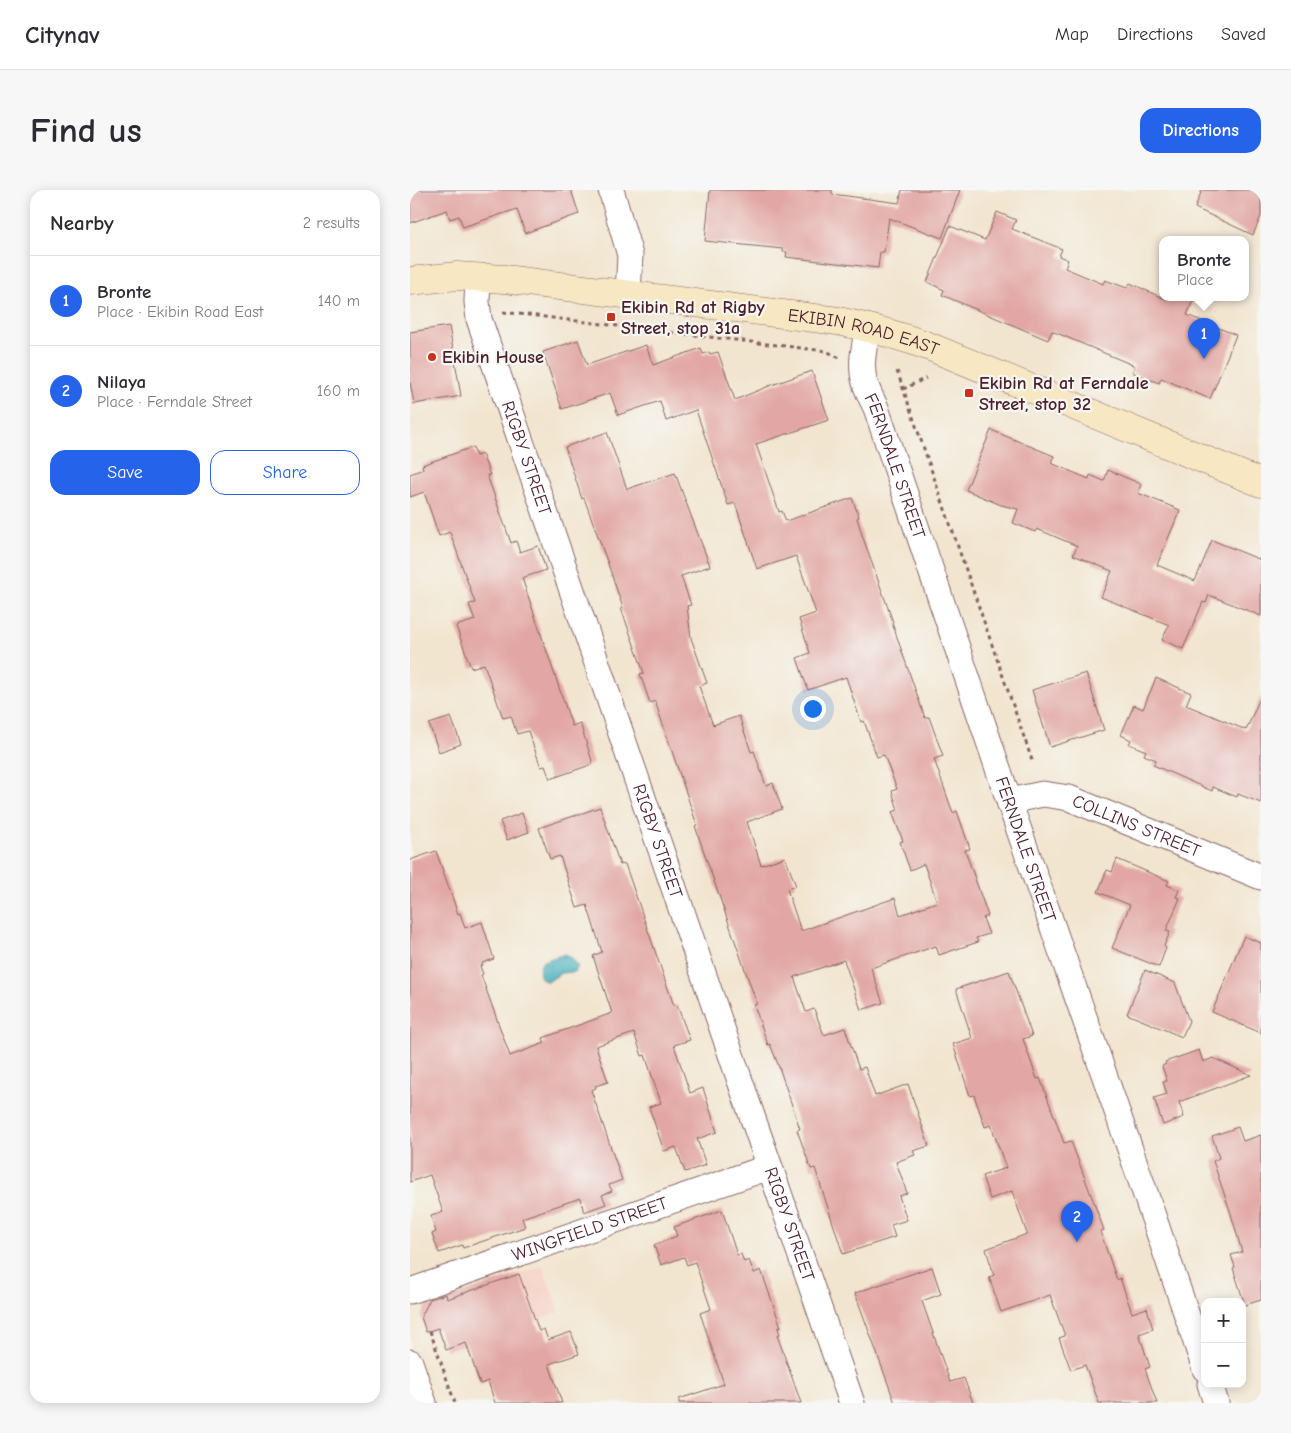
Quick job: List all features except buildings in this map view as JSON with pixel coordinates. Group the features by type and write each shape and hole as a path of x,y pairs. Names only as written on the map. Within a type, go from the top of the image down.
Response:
{"street":[{"path":"610,190 630,255 628,295"},
{"name":"EKIBIN ROAD EAST","path":"410,281 457,276 478,277 838,321 868,327 899,335 933,348 1261,484"},
{"name":"RIGBY STREET","path":"478,277 477,302 479,319 769,1167 852,1403"},
{"name":"FERNDALE STREET","path":"868,327 863,378 876,408 1009,801 1201,1356"},
{"name":"COLLINS STREET","path":"1009,801 1043,794 1069,798 1261,877"},
{"name":"WINGFIELD STREET","path":"410,1291 769,1167"},
{"path":"410,1362 424,1403"},
{"path":"1211,1388 1216,1403"}],"path":[{"path":"500,312 826,351 843,360"},
{"path":"897,371 1033,763"},
{"path":"903,389 926,378"},
{"path":"430,1331 455,1403"}],"shaded area":[{"path":"543,1266 559,1312 447,1352 435,1318 444,1300"}],"water":[{"path":"565,954 572,958 578,966 575,972 561,973 548,982 544,981 540,976 539,970 543,961"}],"place":[{"name":"Ekibin Rd at Rigby Street, stop 31a","path":"611,317"},
{"name":"Ekibin House","path":"432,357"},
{"name":"Bronte","path":"1204,359"},
{"name":"Ekibin Rd at Ferndale Street, stop 32","path":"969,393"},
{"name":"Nilaya","path":"1077,1242"}]}
